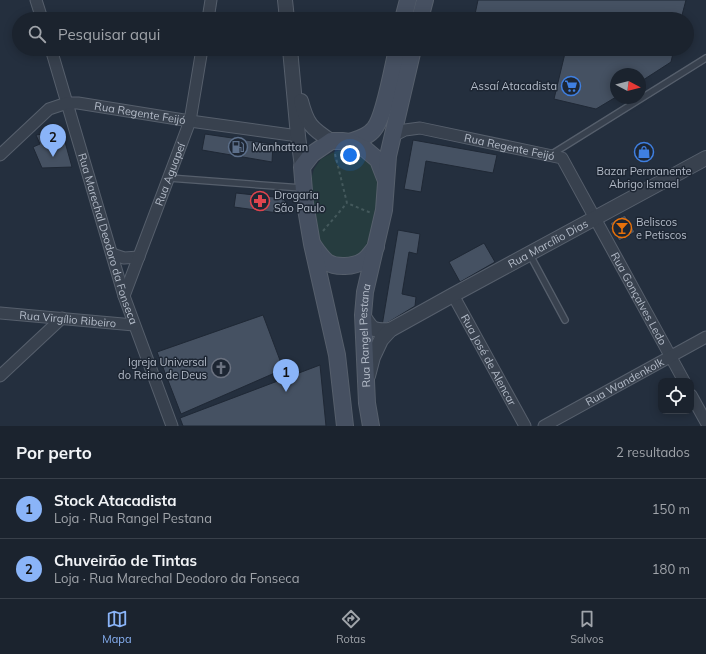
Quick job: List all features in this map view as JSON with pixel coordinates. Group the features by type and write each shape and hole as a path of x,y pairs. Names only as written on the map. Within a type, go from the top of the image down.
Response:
{"main road":[{"path":"405,12 408,0"},
{"path":"422,12 425,0"},
{"path":"350,142 364,137 374,130 380,119 395,56"},
{"path":"312,244 328,263 347,266 357,264 365,260 376,247 383,218 388,156 411,56"},
{"path":"345,426 337,355 312,244 302,167 312,154 332,141 350,142 365,149 378,160 386,179"},
{"name":"Rua Rangel Pestana","path":"371,426 367,403 363,316 365,292 376,247"}],"street":[{"path":"36,0 40,12"},
{"path":"209,12 211,0"},
{"path":"285,0 286,12"},
{"name":"Rua Marechal Deodoro da Fonseca","path":"53,56 124,296 172,426"},
{"name":"Rua Aguapeí","path":"124,296 190,121 201,56"},
{"path":"291,56 302,167"},
{"path":"293,72 304,114 310,125 315,131 332,141"},
{"name":"Rua Regente Feijó","path":"0,155 49,109 67,103 78,103 298,136"},
{"name":"Rua Regente Feijó","path":"393,136 405,130 420,128 562,158 594,217"},
{"path":"298,136 332,141"},
{"name":"Rua Marcílio Dias","path":"366,382 373,357 381,340 390,330 594,217 706,158"},
{"name":"Rua Gonçalves Ledo","path":"594,217 682,378"},
{"path":"112,254 124,258 139,257"},
{"name":"Rua José de Alencar","path":"453,295 525,426"},
{"name":"Rua Virgílio Ribeiro","path":"0,313 134,325"},
{"path":"363,316 371,328 378,331 390,330"},
{"path":"0,376 62,318"},
{"name":"Rua Wandenkolk","path":"544,426 706,337"},
{"path":"694,400 706,422"}],"lane":[{"path":"550,156 706,58"},
{"path":"169,178 304,188"},
{"path":"529,253 564,320"}],"path":[{"path":"332,141 347,203"},
{"path":"347,203 383,218"},
{"path":"312,244 347,203"}],"green space":[{"path":"343,149 364,155 376,167 381,181 371,243 362,254 351,260 339,259 331,255 322,247 317,235 310,183 314,169 321,159"}],"building":[{"path":"478,0 686,0 683,12 475,12"},
{"path":"564,56 672,56 671,62 646,78 646,68 610,68 610,101 596,109 554,99"},
{"path":"62,131 72,167 42,168 33,147 40,144 36,135"},
{"name":"Manhattan","path":"205,134 273,144 272,162 202,150"},
{"path":"413,140 497,155 493,173 426,161 421,192 404,189"},
{"name":"Drogaria São Paulo","path":"236,193 283,198 287,204 285,214 234,207"},
{"name":"Beliscos e Petiscos","path":"625,215 635,232 619,241 610,223"},
{"path":"398,230 420,234 417,254 409,252 402,294 416,297 415,306 382,326"},
{"path":"484,243 495,262 460,282 449,262"},
{"name":"Igreja Universal do Reino de Deus","path":"263,315 281,363 277,372 181,414 157,352"},
{"path":"320,365 326,426 183,426 180,418"}],"place":[{"name":"Assaí Atacadista","path":"571,86"},
{"name":"Manhattan","path":"238,147"},
{"name":"Bazar Permanente Abrigo Ismael","path":"644,152"},
{"name":"Chuveirão de Tintas","path":"53,157"},
{"name":"Drogaria São Paulo","path":"260,201"},
{"name":"Beliscos e Petiscos","path":"622,228"},
{"name":"Igreja Universal do Reino de Deus","path":"221,368"},
{"name":"Stock Atacadista","path":"286,392"}]}
